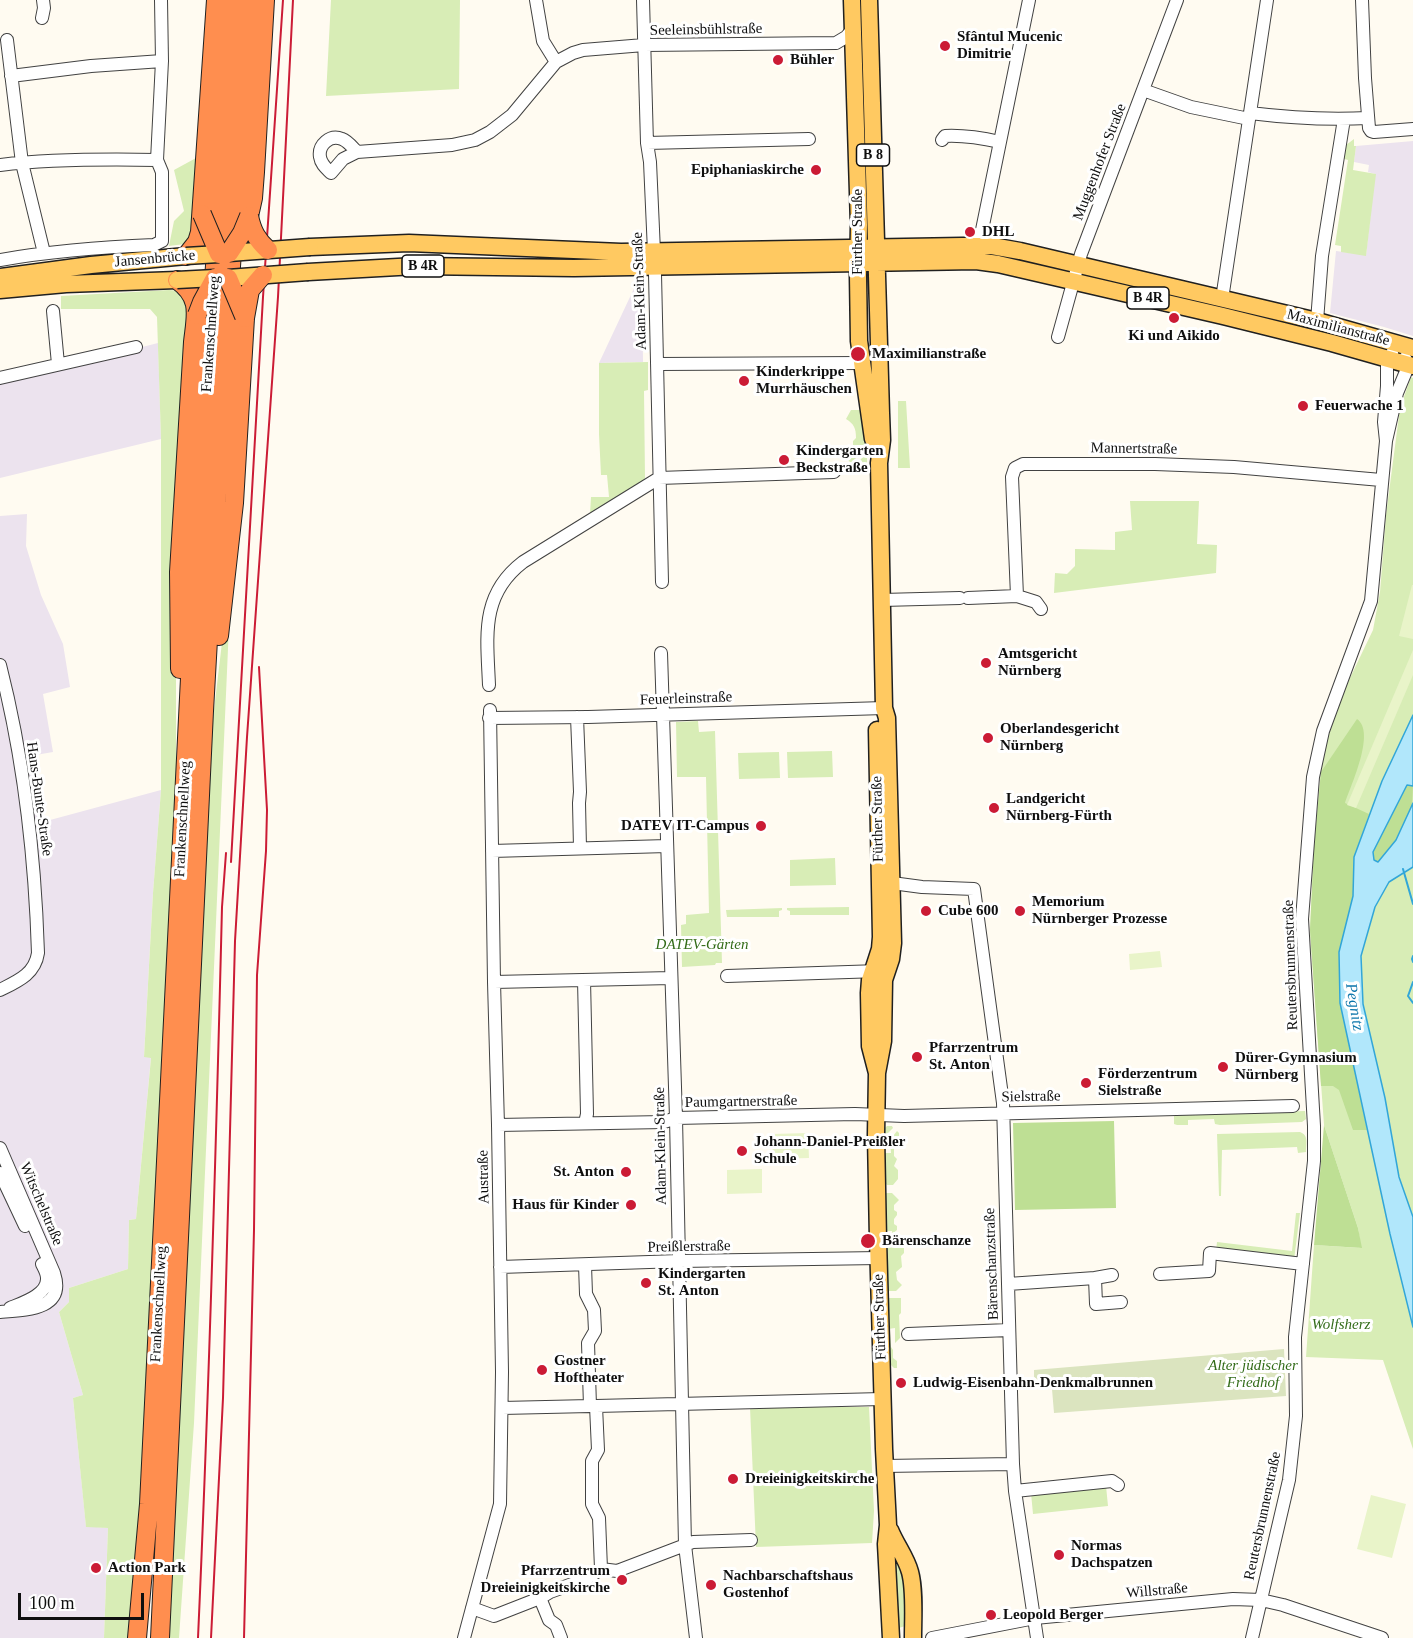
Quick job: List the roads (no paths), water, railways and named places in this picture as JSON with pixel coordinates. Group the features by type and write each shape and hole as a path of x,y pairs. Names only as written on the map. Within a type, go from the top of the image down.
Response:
{"highway":[{"path":"186,256 194,248 199,237 202,214 216,0"},
{"name":"Frankenschnellweg","path":"137,1638 151,1472 195,577 232,0"},
{"name":"Frankenschnellweg","path":"160,1638 204,711 249,0"},
{"path":"197,315 242,233 253,198 265,0"},
{"path":"202,214 244,326"},
{"path":"249,216 253,232 268,250"},
{"path":"204,711 217,650 230,548 244,326 249,293 263,275"},
{"path":"177,280 190,291 197,315 193,342 179,572 180,738 185,770"}],"main road":[{"name":"Fürther Straße","path":"852,0 861,363 873,440 879,463"},
{"name":"Fürther Straße","path":"869,0 882,440 879,463 884,708 887,718 893,949 880,971"},
{"name":"Maximilianstraße","path":"310,247 409,243 575,251 655,259"},
{"name":"Maximilianstraße","path":"876,255 973,246 1005,248 1075,273 1388,359"},
{"name":"Jansenbrücke","path":"0,290 66,284 177,280 268,250 310,247"},
{"name":"Maximilianstraße","path":"309,272 416,266 574,268 655,259 858,255 984,262 1075,273 1222,299 1317,321 1409,356"},
{"name":"Jansenbrücke","path":"0,277 80,266 186,256 263,275 309,272"},
{"name":"B 4R","path":"1388,359 1409,356"},
{"name":"Fürther Straße","path":"884,708 878,718 876,740 881,944 879,956 883,988 884,1041 877,1073 876,1115 882,1399 888,1525 886,1544 891,1638"},
{"name":"Fürther Straße","path":"888,1525 912,1580 913,1638"},
{"path":"888,1576 900,1570 910,1572"}],"street":[{"path":"42,18 43,0"},
{"path":"0,260 99,247 154,245 162,241 162,172 158,160 162,61 161,0"},
{"path":"357,152 452,145 475,140 512,115 556,62 543,41 536,0"},
{"name":"Adam-Klein-Straße","path":"643,0 647,143 655,259 662,582"},
{"path":"973,246 981,234 1029,0"},
{"name":"Muggenhofer Straße","path":"1058,338 1075,273 1177,0"},
{"path":"1222,299 1267,0"},
{"path":"1362,0 1365,78 1371,131 1413,129"},
{"name":"Seeleinsbühlstraße","path":"556,62 583,50 644,45 836,43 853,29"},
{"path":"7,40 22,163 44,253"},
{"path":"11,76 91,66 162,61"},
{"path":"1143,90 1191,107 1250,116 1368,118"},
{"path":"1317,321 1324,245 1344,119"},
{"path":"942,140 945,136 955,135 1000,142"},
{"path":"647,143 809,139"},
{"path":"0,165 93,159 158,160"},
{"path":"52,311 58,364"},
{"path":"0,378 136,347"},
{"name":"Reutersbrunnenstraße","path":"1252,1638 1293,1454 1296,1416 1295,1337 1312,1191 1314,1153 1302,919 1313,777 1323,731 1371,602 1386,441 1397,393 1409,356"},
{"name":"Reutersbrunnenstraße","path":"1386,441 1384,422 1388,359"},
{"path":"658,364 861,363"},
{"name":"Mannertstraße","path":"1017,596 1012,477 1015,468 1023,464 1223,466 1381,480"},
{"path":"489,685 487,642 489,621 493,600 506,577 523,562 659,478 834,472"},
{"path":"882,600 1017,596 1036,602 1041,609"},
{"name":"Adam-Klein-Straße","path":"661,653 676,1118 685,1545 696,1638"},
{"name":"Hans-Bunte-Straße","path":"0,665 11,709 29,829 38,953 30,973 0,990"},
{"name":"Feuerleinstraße","path":"490,714 577,717 884,708"},
{"name":"Austraße","path":"464,1638 500,1504 502,1408 490,714"},
{"path":"577,717 580,848"},
{"path":"492,851 667,846"},
{"name":"Bärenschanzstraße","path":"892,883 974,890 1004,1113 1013,1464 1015,1491 1038,1638"},
{"path":"727,976 880,971"},
{"path":"494,982 671,978"},
{"path":"584,980 587,1114 585,1123"},
{"name":"Sielstraße","path":"876,1115 1293,1106"},
{"name":"Paumgartnerstraße","path":"498,1125 664,1122 676,1118 876,1115"},
{"name":"Witschelstraße","path":"0,1148 50,1274"},
{"name":"Witschelstraße","path":"0,1173 50,1274"},
{"path":"1160,1274 1209,1271 1210,1253 1304,1264"},
{"name":"Preißlerstraße","path":"500,1267 879,1258"},
{"path":"585,1265 586,1294 594,1310 595,1331 588,1343 598,1450 592,1461 592,1504 599,1518 601,1569"},
{"path":"0,1312 27,1310 49,1301 54,1296 57,1284 50,1274"},
{"path":"1008,1284 1112,1275"},
{"path":"1095,1278 1096,1304 1121,1302"},
{"path":"908,1334 1009,1330"},
{"path":"502,1408 882,1399"},
{"path":"884,1466 1013,1464"},
{"path":"1015,1491 1112,1481 1118,1485"},
{"path":"472,1608 494,1616 586,1579 601,1569 617,1571 693,1542 751,1540"},
{"path":"540,1598 549,1620 556,1625 561,1638"},
{"name":"Willstraße","path":"932,1638 1035,1618 1218,1600 1261,1600 1295,1608 1382,1638"}],"water":[{"name":"Pegnitz","path":"1413,715 1413,786 1407,785 1373,852 1374,860 1378,862 1396,840 1413,803 1413,867 1389,882 1375,907 1361,956 1363,1004 1385,1098 1399,1177 1413,1217 1413,1327 1390,1234 1340,1003 1339,952 1353,896 1354,857 1382,781"}],"waterway":[{"path":"1403,869 1413,904"},
{"path":"1413,956 1413,962"},
{"path":"1413,982 1408,996 1413,1003"}],"railway":[{"path":"231,862 263,297 283,0"},
{"path":"211,1638 223,1398 235,941 278,297 293,0"},
{"path":"244,1638 254,1230 257,975 267,810 259,667"},
{"path":"198,1638 206,1455 222,907 226,853"}],"place":[{"name":"Sfântul Mucenic Dimitrie","path":"945,46"},
{"name":"Bühler","path":"778,60"},
{"name":"Epiphaniaskirche","path":"816,170"},
{"name":"DHL","path":"970,232"},
{"name":"Ki und Aikido","path":"1174,318"},
{"name":"Maximilianstraße","path":"858,354"},
{"name":"Kinderkrippe Murrhäuschen","path":"744,381"},
{"name":"Feuerwache 1","path":"1303,406"},
{"name":"Kindergarten Beckstraße","path":"784,460"},
{"name":"Amtsgericht Nürnberg","path":"986,663"},
{"name":"Oberlandesgericht Nürnberg","path":"988,738"},
{"name":"Landgericht Nürnberg-Fürth","path":"994,808"},
{"name":"DATEV IT-Campus","path":"761,826"},
{"name":"Cube 600","path":"926,911"},
{"name":"Memorium Nürnberger Prozesse","path":"1020,911"},
{"name":"Pfarrzentrum St. Anton","path":"917,1057"},
{"name":"Dürer-Gymnasium Nürnberg","path":"1223,1067"},
{"name":"Förderzentrum Sielstraße","path":"1086,1083"},
{"name":"Johann-Daniel-Preißler Schule","path":"742,1151"},
{"name":"St. Anton","path":"626,1172"},
{"name":"Haus für Kinder","path":"631,1205"},
{"name":"Bärenschanze","path":"868,1241"},
{"name":"Kindergarten St. Anton","path":"646,1283"},
{"name":"Gostner Hoftheater","path":"542,1370"},
{"name":"Ludwig-Eisenbahn-Denkmalbrunnen","path":"901,1383"},
{"name":"Dreieinigkeitskirche","path":"733,1479"},
{"name":"Normas Dachspatzen","path":"1059,1555"},
{"name":"Action Park","path":"96,1568"},
{"name":"Pfarrzentrum Dreieinigkeitskirche","path":"622,1580"},
{"name":"Nachbarschaftshaus Gostenhof","path":"711,1585"},
{"name":"Leopold Berger","path":"991,1615"}],"park label":[{"name":"DATEV-Gärten","path":"702,945"},
{"name":"Wolfsherz","path":"1341,1325"},
{"name":"Alter jüdischer Friedhof","path":"1253,1374"}]}
